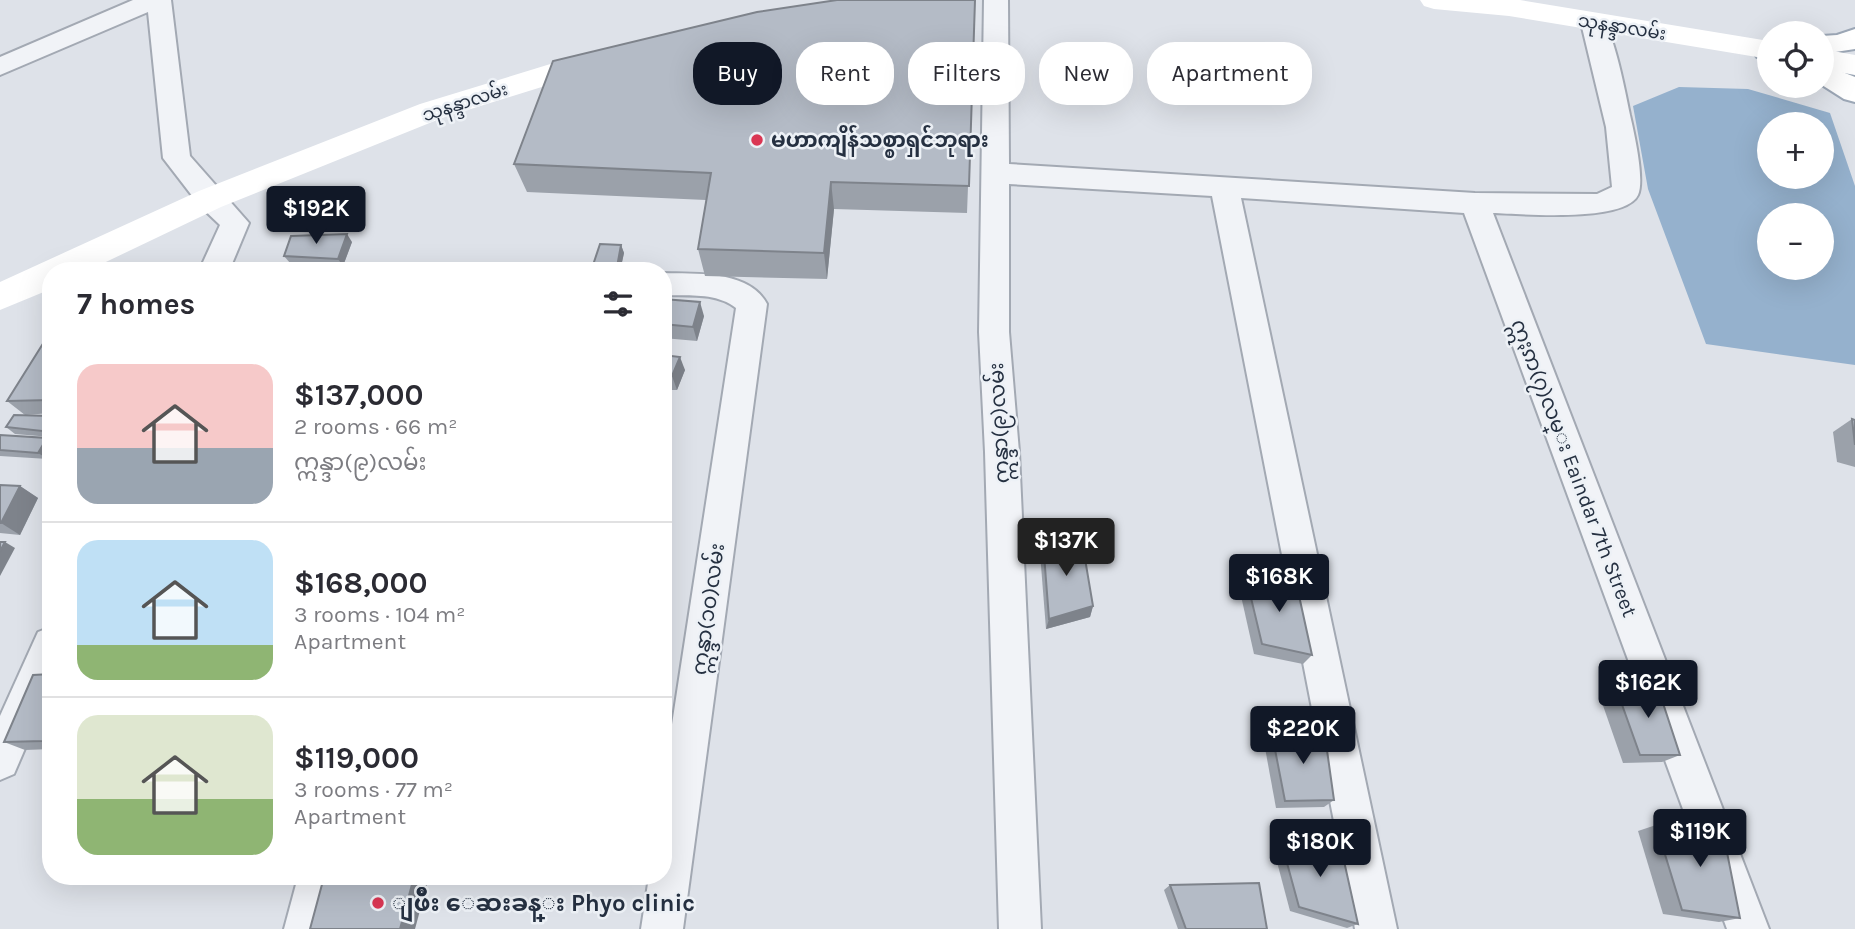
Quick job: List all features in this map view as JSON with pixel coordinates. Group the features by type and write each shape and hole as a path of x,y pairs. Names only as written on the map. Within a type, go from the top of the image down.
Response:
{"main road":[{"name":"သုနန္ဒာလမ်း","path":"1434,0 1509,4 1593,23 1757,48"},
{"path":"1834,44 1855,38"},
{"name":"သုနန္ဒာလမ်း","path":"75,262 210,199 431,111 629,52"},
{"path":"1834,61 1855,65"},
{"path":"1834,81 1855,92"},
{"path":"0,297 42,278"}],"street":[{"path":"0,67 157,0 177,159 210,199 235,223 218,262"},
{"name":"ဣန္ဒာ(၉)လမ်း","path":"996,0 994,332 1002,452 1020,929"},
{"path":"997,173 1475,203 1601,204 1626,192 1625,160 1616,102 1593,23"},
{"path":"1224,186 1376,929"},
{"name":"ဣႏၵာ(၇)လမ္း Eaindar 7th Street","path":"1475,203 1748,929"},
{"name":"ဣန္ဒာ(၁၀)လမ်း","path":"672,284 722,287 741,293 752,304 672,860"},
{"path":"0,760 42,664"},
{"path":"305,929 317,885"},
{"name":"ဣန္ဒာ(၁၀)လမ်း","path":"662,929 668,885"}],"water":[{"path":"1679,87 1748,89 1757,92 1757,98 1779,98 1827,112 1757,112 1757,189 1834,189 1834,125 1855,186 1855,365 1706,344 1648,189 1633,106"}],"building":[{"name":"မဟာကျိန်သစ္စာရှင်ဘုရား","path":"837,0 975,0 974,42 908,42 908,105 972,105 969,186 831,182 824,253 698,249 711,173 514,164 553,61 757,12"},
{"path":"347,234 338,259 284,256 291,236"},
{"path":"600,244 621,245 618,262 594,262"},
{"path":"672,300 700,302 693,327 672,325"},
{"path":"42,345 42,400 7,401"},
{"path":"672,356 680,357 672,376"},
{"path":"14,415 42,416 42,431 6,427"},
{"path":"1852,419 1855,420 1855,445"},
{"path":"0,435 42,438 42,446 38,453 0,450"},
{"path":"0,485 20,486 1,523 0,523"},
{"path":"1043,541 1082,541 1093,606 1049,619"},
{"path":"1246,577 1296,582 1312,655 1262,644"},
{"path":"42,674 42,741 4,742 33,675"},
{"path":"1615,685 1658,688 1680,755 1640,755"},
{"path":"1271,729 1325,736 1334,800 1285,801"},
{"path":"1656,825 1722,827 1740,918 1682,910"},
{"path":"1281,841 1340,843 1358,924 1299,907"},
{"path":"1259,883 1267,929 1186,929 1170,885"},
{"name":"ျဖိဳး ေဆးခန္း Phyo clinic","path":"322,885 412,885 400,929 310,929"}],"place":[{"name":"မဟာကျိန်သစ္စာရှင်ဘုရား","path":"757,140"},
{"name":"ျဖိဳး ေဆးခန္း Phyo clinic","path":"378,903"}]}
